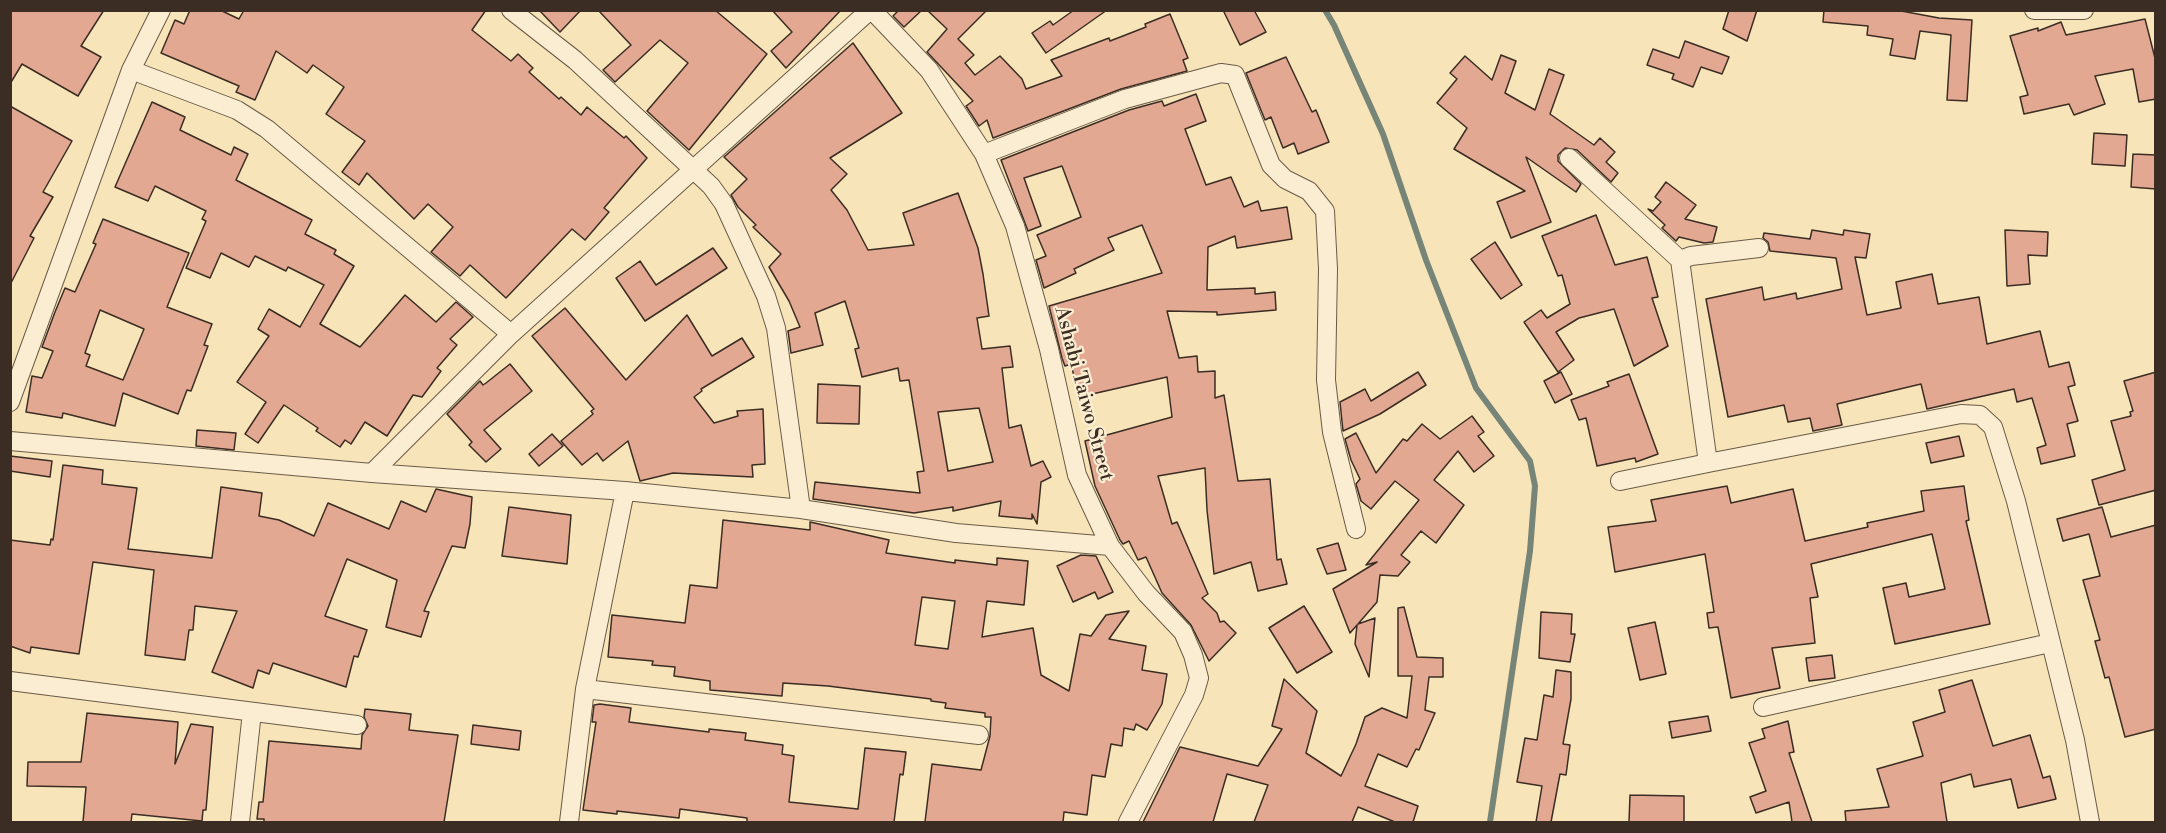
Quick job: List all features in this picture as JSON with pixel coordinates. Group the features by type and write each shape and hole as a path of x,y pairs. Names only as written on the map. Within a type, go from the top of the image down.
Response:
{"street":[{"path":"10,402 131,69 161,10"},
{"path":"511,10 575,60 711,186 724,204 766,296 776,328 801,509"},
{"path":"372,473 512,334 871,10"},
{"name":"Ashabi Taiwo Street","path":"871,10 929,70 984,154 1015,226 1049,349 1077,475 1110,546 1146,593 1183,632 1193,655 1198,678 1194,695 1128,822"},
{"path":"2034,10 2084,10"},
{"path":"131,69 237,110 267,129 512,334"},
{"path":"984,154 1125,99 1221,73 1235,75 1271,165 1285,179 1309,191 1325,211 1328,269 1326,380 1332,432 1356,530"},
{"path":"1569,158 1680,260 1708,463"},
{"path":"1680,260 1691,256 1759,248"},
{"path":"1620,480 1961,414 1980,415 1993,427 2016,501 2076,740 2090,822"},
{"path":"10,441 372,473 625,491 801,509 956,533 1110,546"},
{"path":"569,822 585,689 625,491"},
{"path":"1763,707 2050,643"},
{"path":"10,681 357,725"},
{"path":"585,689 978,735"},
{"path":"240,822 252,712"}],"building":[{"path":"10,10 104,10 81,46 101,57 78,96 22,64 10,84"},
{"path":"190,10 220,10 239,19 244,10 486,10 472,30 511,61 518,54 533,68 529,72 559,99 561,97 581,115 587,107 624,138 626,136 647,158 604,208 609,212 585,240 572,229 506,298 470,265 460,276 431,252 453,227 428,204 414,219 367,173 359,185 342,172 365,141 326,114 344,87 313,65 307,73 276,51 255,100 236,92 239,86 161,53 175,20 184,24"},
{"path":"539,10 581,10 560,32"},
{"path":"598,10 715,10 767,54 689,150 647,111 688,63 660,40 615,82 603,70 631,45"},
{"path":"772,10 841,10 786,68 771,51 792,32"},
{"path":"899,10 922,10 904,27 893,16"},
{"path":"927,10 987,10 958,39 974,55 965,63 975,75 1000,56 1022,79 1026,89 1062,76 1051,60 1109,38 1110,41 1146,27 1145,24 1170,14 1188,58 1183,60 1187,71 1121,89 993,138 987,120 979,126 966,106 973,101 927,52 947,29"},
{"path":"1074,10 1107,10 1046,53 1032,33 1050,21 1053,25"},
{"path":"1223,10 1254,10 1266,32 1240,45"},
{"path":"1729,10 1757,10 1747,41 1723,29"},
{"path":"1824,10 1896,10 1939,18 1972,20 1967,101 1947,100 1951,35 1920,31 1915,59 1890,55 1893,39 1867,35 1868,26 1823,22"},
{"path":"2145,19 2156,62 2156,99 2139,102 2133,69 2095,76 2105,104 2074,115 2069,104 2024,114 2020,97 2028,95 2010,36 2038,28 2038,31 2061,22 2066,35"},
{"path":"1685,41 1729,57 1722,74 1701,67 1693,87 1672,79 1674,74 1647,65 1653,49 1679,58"},
{"path":"853,43 902,113 830,158 847,174 831,190 847,210 868,250 914,245 903,213 958,193 978,248 983,274 989,316 977,318 982,349 1010,346 1013,367 1002,368 1009,428 1021,425 1031,466 1043,461 1051,477 1041,482 1037,524 1032,514 1032,519 999,516 1001,501 953,511 953,507 914,513 813,499 815,482 920,493 917,472 924,471 909,380 900,381 898,368 862,377 855,349 859,348 845,301 815,313 823,345 791,353 788,331 800,327 789,301 769,267 781,254 753,227 756,225 738,207 731,195 747,179 724,157","holes":["979,408 993,462 948,471 938,412"]},
{"path":"1501,55 1516,61 1505,93 1535,110 1549,69 1564,75 1550,114 1594,145 1600,138 1615,152 1606,162 1618,173 1611,182 1577,150 1565,148 1558,155 1558,161 1581,184 1576,192 1526,157 1551,222 1511,238 1497,202 1525,191 1454,149 1467,128 1437,103 1457,79 1450,73 1465,56 1492,80"},
{"path":"1286,57 1312,112 1316,110 1329,142 1298,154 1294,143 1283,148 1271,117 1265,120 1246,73"},
{"path":"1196,94 1206,121 1185,129 1206,185 1231,177 1244,207 1258,201 1261,211 1287,207 1292,239 1237,248 1235,236 1208,247 1207,290 1255,288 1255,294 1275,292 1276,310 1217,315 1217,312 1167,311 1179,358 1197,356 1198,372 1215,371 1215,398 1224,395 1238,481 1270,479 1277,560 1281,559 1287,584 1258,591 1251,562 1214,574 1205,468 1158,476 1172,524 1177,522 1208,594 1202,598 1217,613 1220,622 1224,621 1236,633 1209,661 1191,625 1162,593 1146,557 1138,560 1129,541 1123,544 1120,540 1095,486 1085,441 1172,417 1167,377 1079,397 1071,364 1065,366 1062,358 1049,306 1162,273 1142,225 1108,238 1114,250 1074,269 1076,273 1044,288 1036,260 1046,256 1037,235 1081,217 1062,166 1024,178 1041,226 1028,231 1001,160 1129,110 1162,101 1164,106"},
{"path":"152,102 185,117 180,130 231,155 234,147 248,154 236,180 312,220 305,234 336,250 334,254 354,266 320,324 360,347 405,295 436,322 456,302 473,317 450,339 457,345 437,368 441,371 422,397 413,395 387,436 365,422 351,444 345,440 340,447 316,431 318,428 284,405 258,443 245,434 266,402 237,382 269,336 258,329 269,309 300,327 324,285 288,267 286,271 255,256 249,267 221,253 210,278 186,268 206,221 202,219 206,211 155,186 148,201 115,187"},
{"path":"10,106 72,141 43,192 53,197 30,236 34,238 10,285"},
{"path":"2094,133 2127,135 2125,166 2092,164"},
{"path":"2133,154 2156,155 2156,189 2131,187"},
{"path":"1666,182 1696,205 1685,219 1717,227 1713,242 1704,243 1679,237 1676,241 1662,228 1665,225 1648,209 1653,211 1661,202 1655,197"},
{"path":"1596,215 1615,265 1647,257 1658,297 1652,298 1668,346 1634,366 1614,309 1579,318 1556,332 1574,360 1558,372 1524,322 1541,310 1547,318 1570,304 1562,275 1558,276 1542,236"},
{"path":"103,219 189,253 167,307 212,324 204,345 208,346 191,391 187,390 178,414 123,393 115,426 63,413 62,418 26,412 32,376 42,378 53,351 42,347 55,312 65,288 75,292 96,244 93,243","holes":["100,310 144,329 123,380 86,366 90,355 85,353"]},
{"path":"1812,230 1843,235 1844,230 1870,234 1866,258 1855,257 1867,315 1901,308 1896,282 1932,274 1938,304 1979,297 1987,344 2040,331 2049,367 2069,362 2075,385 2068,387 2078,421 2067,424 2075,456 2041,464 2037,448 2046,445 2032,398 2017,402 2014,389 1927,409 1921,384 1837,404 1842,425 1813,431 1810,418 1788,422 1784,405 1728,417 1706,299 1762,287 1764,300 1796,293 1797,299 1842,289 1836,258 1770,251 1768,242 1763,238 1764,233 1810,239"},
{"path":"2005,230 2048,232 2047,256 2028,255 2030,284 2007,286"},
{"path":"1495,242 1522,285 1501,299 1471,259"},
{"path":"713,248 727,268 645,321 616,278 640,261 656,285"},
{"path":"565,308 626,380 687,315 712,356 742,338 754,357 701,389 702,391 694,397 714,423 738,416 737,411 763,409 765,464 752,465 753,477 673,473 640,481 628,441 603,461 597,453 582,465 561,441 593,414 591,411 594,409 532,336"},
{"path":"510,364 532,391 484,430 501,449 486,462 469,445 472,442 447,414 480,381 483,385"},
{"path":"1418,372 1426,385 1380,414 1343,431 1340,402 1365,389 1371,401"},
{"path":"1561,372 1572,394 1555,403 1544,381"},
{"path":"2156,372 2156,490 2099,505 2092,480 2125,470 2111,421 2131,416 2130,412 2133,411 2124,381"},
{"path":"1629,374 1658,454 1636,462 1635,458 1597,466 1586,418 1579,420 1571,400 1609,386 1607,382"},
{"path":"818,384 860,386 859,424 817,423"},
{"path":"1472,416 1484,432 1478,436 1494,456 1474,472 1458,451 1434,480 1464,505 1436,543 1421,531 1401,555 1410,562 1398,576 1380,575 1377,602 1358,624 1375,618 1369,677 1355,644 1357,625 1350,633 1333,589 1377,562 1366,565 1419,500 1395,481 1371,509 1361,501 1356,484 1360,479 1345,439 1356,433 1376,473 1403,439 1407,441 1422,424 1440,439"},
{"path":"197,430 236,433 234,450 196,446"},
{"path":"552,434 563,446 539,466 529,454"},
{"path":"1959,436 1964,456 1931,463 1926,443"},
{"path":"10,456 52,461 50,477 10,471"},
{"path":"63,465 103,470 102,484 137,488 128,549 212,558 221,487 262,493 259,516 279,520 314,536 328,503 389,529 401,501 426,512 436,489 472,497 470,524 465,548 452,546 424,611 429,612 421,637 386,627 397,580 347,559 325,616 367,630 358,657 354,656 346,687 273,663 269,674 258,670 253,688 212,672 237,611 195,606 193,630 189,630 185,660 145,655 154,570 93,562 79,654 31,647 30,653 10,646 10,540 50,545 51,539 53,540"},
{"path":"1727,486 1731,503 1793,489 1805,541 1868,527 1867,523 1924,511 1921,491 1964,486 1969,520 1966,521 1990,624 1895,644 1883,588 1906,583 1909,597 1945,589 1932,534 1811,564 1818,597 1810,598 1815,643 1772,648 1780,688 1731,698 1718,627 1709,628 1707,613 1714,612 1705,554 1615,572 1608,527 1656,521 1651,500"},
{"path":"509,507 571,515 567,564 502,556"},
{"path":"2102,507 2111,537 2156,525 2156,729 2125,737 2109,677 2105,678 2095,641 2100,640 2083,580 2100,576 2089,534 2063,541 2057,519"},
{"path":"723,520 810,530 810,522 889,540 886,553 955,563 955,560 997,565 997,558 1028,561 1024,605 987,601 982,637 1033,628 1041,675 1069,691 1080,634 1091,636 1106,615 1129,611 1109,639 1146,646 1142,670 1167,674 1162,704 1147,730 1136,724 1134,730 1124,728 1122,746 1111,744 1105,777 1092,775 1087,815 1064,812 1063,822 925,822 932,764 981,770 990,736 991,717 985,717 985,713 945,708 946,703 931,701 931,699 828,686 783,683 782,696 710,690 710,681 674,676 675,667 652,665 653,661 608,657 612,615 685,623 690,585 717,588","holes":["922,597 955,601 948,649 915,645"]},
{"path":"1338,543 1346,570 1327,574 1317,549"},
{"path":"1081,555 1096,556 1113,592 1098,599 1095,592 1073,602 1057,566"},
{"path":"1304,606 1332,652 1297,673 1269,628"},
{"path":"1404,607 1417,657 1443,658 1443,677 1429,677 1425,710 1435,713 1419,750 1416,749 1407,767 1378,754 1365,786 1418,806 1413,822 1395,822 1358,807 1352,822 1254,822 1268,785 1227,774 1213,822 1143,822 1180,747 1258,766 1282,729 1272,726 1284,679 1317,711 1306,753 1341,776 1356,744 1365,717 1382,708 1407,718 1412,676 1398,676 1398,608"},
{"path":"1541,612 1572,614 1571,634 1575,634 1570,662 1539,658"},
{"path":"1655,622 1666,674 1640,680 1628,628"},
{"path":"1832,655 1835,678 1809,681 1806,658"},
{"path":"1556,670 1571,672 1571,699 1563,744 1570,745 1566,775 1560,774 1551,822 1536,822 1542,786 1517,782 1525,738 1537,740 1544,695 1553,697"},
{"path":"1972,680 1993,746 2030,735 2043,778 2050,776 2056,799 2018,808 2011,779 1974,787 1971,774 1941,783 1947,822 1846,822 1845,811 1889,807 1877,769 1923,756 1913,722 1945,712 1939,690"},
{"path":"594,705 631,708 629,722 709,732 709,729 746,733 745,740 783,745 782,754 794,756 789,802 858,809 865,748 906,752 903,775 900,774 894,822 747,822 747,818 680,809 679,818 617,811 617,814 583,810 596,722 592,722"},
{"path":"365,709 411,714 409,730 458,735 444,822 264,822 264,819 257,819 259,802 263,802 269,741 361,749 362,735 368,726 364,717"},
{"path":"87,713 178,722 175,764 191,724 213,727 206,810 203,810 202,821 132,814 131,822 83,822 86,787 27,786 28,762 81,762"},
{"path":"1708,716 1711,731 1672,738 1669,722"},
{"path":"1788,721 1794,752 1789,753 1812,822 1792,822 1789,802 1756,813 1750,797 1766,791 1749,743 1765,738 1762,729"},
{"path":"473,725 521,731 519,750 471,744"},
{"path":"1630,795 1684,796 1684,822 1629,822"}],"waterway":[{"path":"1325,10 1383,134 1426,260 1476,388 1530,461 1535,486 1530,551 1490,822"}]}
